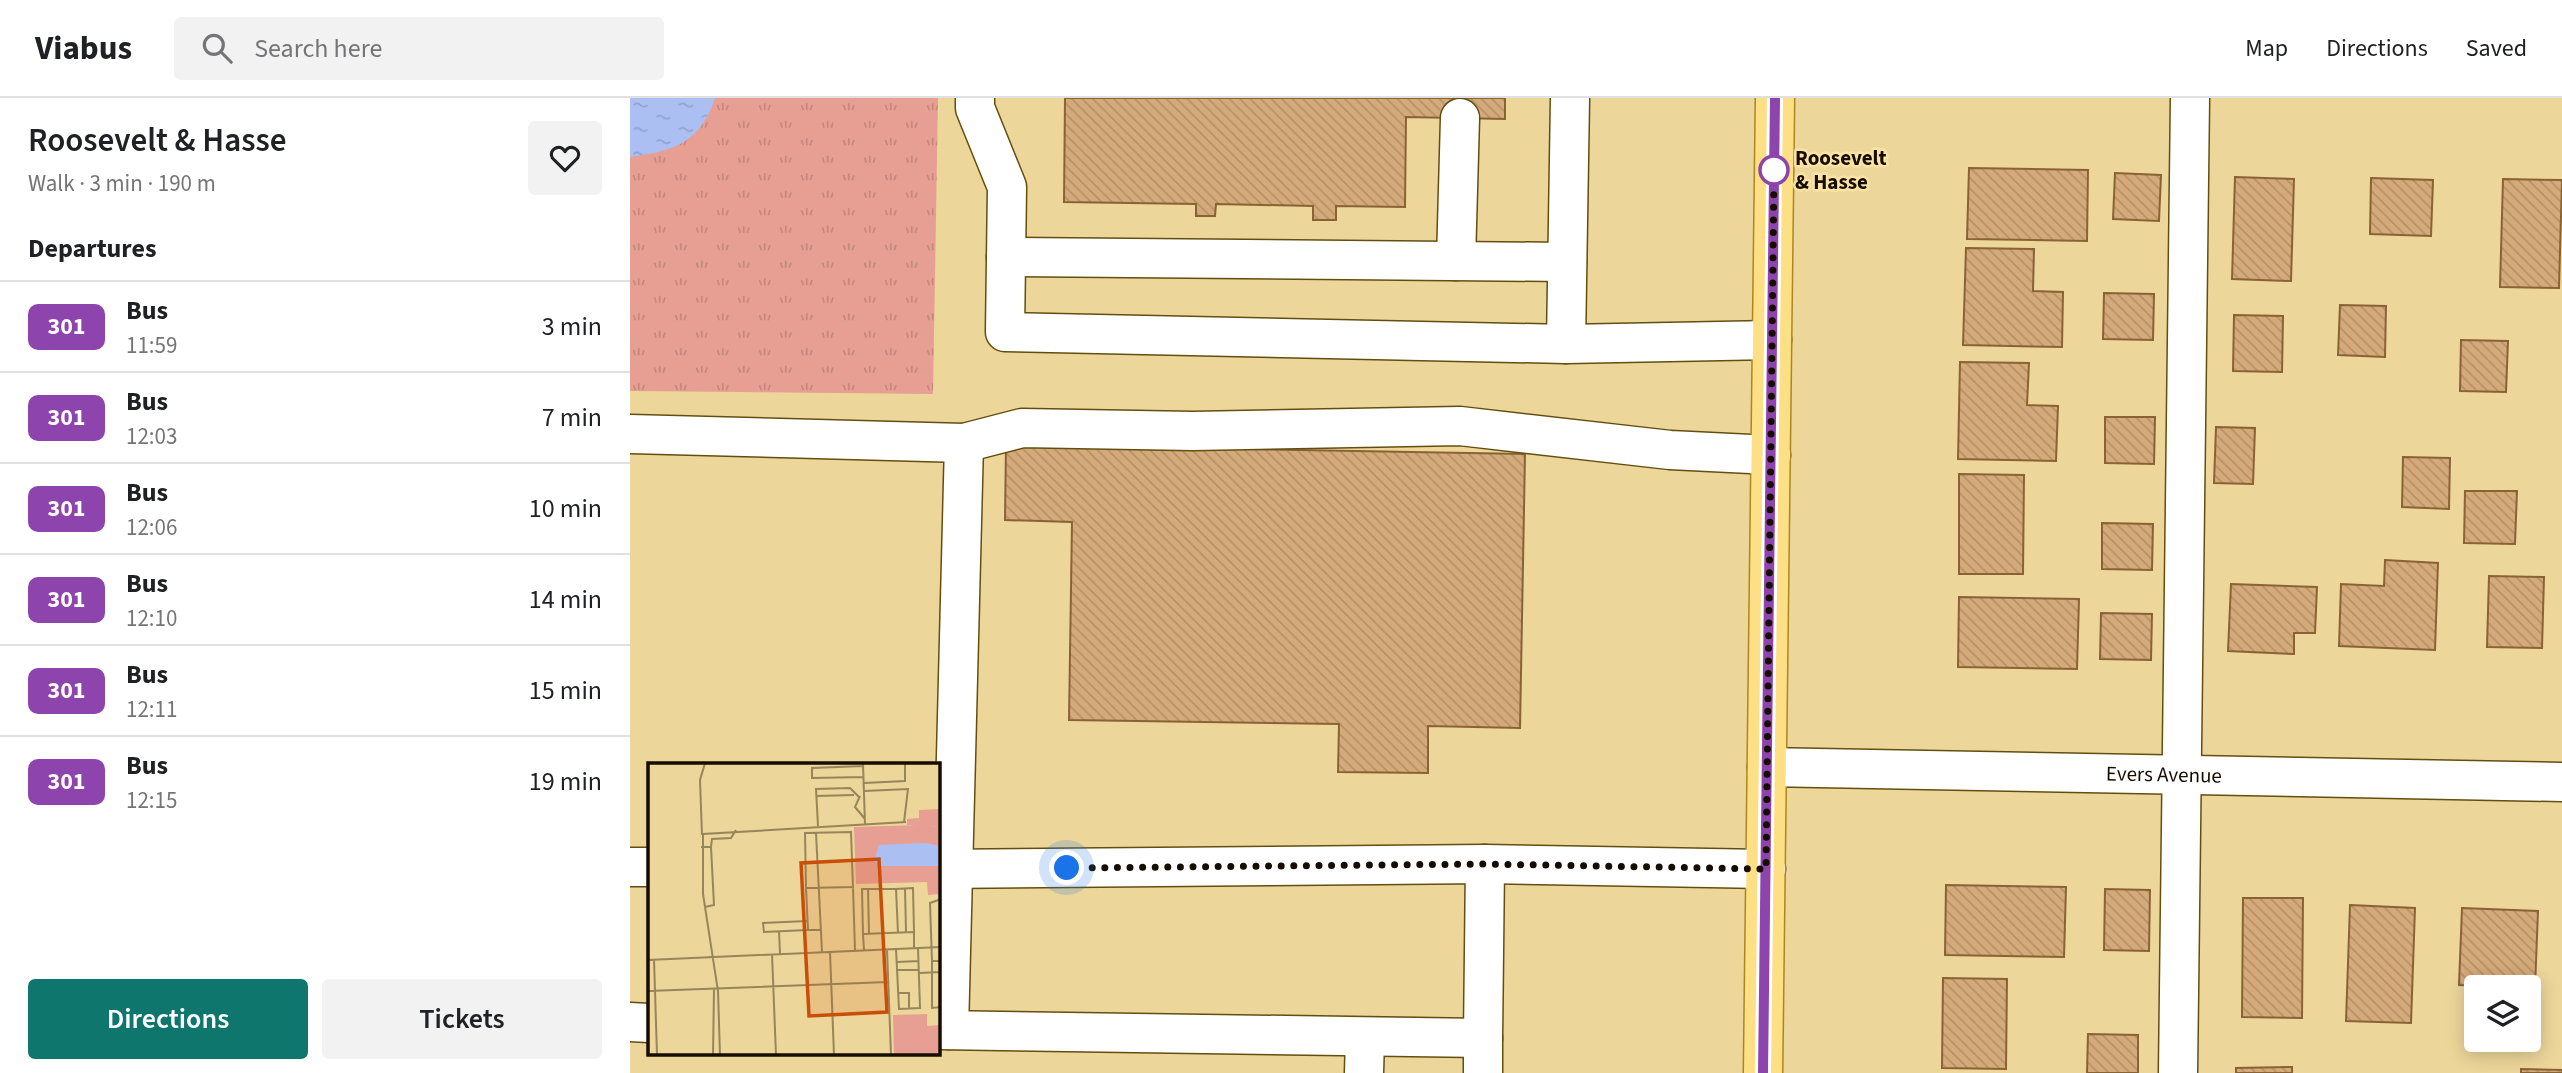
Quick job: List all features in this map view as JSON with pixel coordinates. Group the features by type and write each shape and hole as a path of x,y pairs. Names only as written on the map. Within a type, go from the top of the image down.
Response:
{"main road":[{"path":"1763,1073 1775,98"}],"street":[{"path":"975,98 975,108 1007,187 1005,332 1566,344 1772,340"},
{"path":"1566,344 1570,98"},
{"path":"2178,1073 2184,775 2190,98"},
{"path":"1456,261 1460,118"},
{"path":"1006,257 1567,262"},
{"path":"630,434 964,443 1023,428 1193,431 1460,426 1670,450 1771,455"},
{"path":"964,443 947,869 944,1030 1364,1056 1483,1056 1485,864"},
{"name":"Evers Avenue","path":"1767,767 2562,782"},
{"path":"947,869 1485,864 1766,869"},
{"path":"630,867 648,867"},
{"path":"630,1022 648,1023"}],"green space":[{"path":"630,98 938,98 933,394 630,391"}],"water":[{"path":"630,98 715,98 702,125 683,142 660,152 630,157"}],"building":[{"path":"1065,98 1505,98 1505,119 1406,117 1405,207 1336,206 1336,220 1313,220 1313,206 1216,204 1215,216 1196,216 1196,204 1064,202"},
{"path":"1969,168 2088,170 2087,241 1967,239"},
{"path":"2115,173 2161,175 2159,221 2113,219"},
{"path":"2235,177 2294,179 2291,281 2232,279"},
{"path":"2371,178 2433,180 2431,236 2370,234"},
{"path":"2503,179 2562,180 2559,288 2500,287"},
{"path":"1966,248 2034,249 2033,291 2063,292 2062,347 1963,345"},
{"path":"2104,293 2154,294 2153,340 2103,339"},
{"path":"2340,305 2386,306 2385,357 2338,355"},
{"path":"2234,315 2283,316 2282,372 2233,371"},
{"path":"2461,340 2508,341 2506,392 2460,391"},
{"path":"1960,362 2029,363 2027,405 2058,406 2056,461 1958,459"},
{"path":"2105,417 2155,417 2154,464 2105,463"},
{"path":"2216,427 2255,428 2253,484 2214,483"},
{"path":"1006,445 1525,454 1520,728 1428,726 1428,773 1338,772 1339,724 1069,720 1072,522 1005,520"},
{"path":"2403,457 2450,458 2449,509 2402,507"},
{"path":"1959,474 2024,475 2023,574 1959,574"},
{"path":"2465,491 2517,491 2515,544 2464,543"},
{"path":"2102,523 2153,524 2152,570 2102,569"},
{"path":"2385,560 2438,563 2435,650 2339,646 2341,584 2384,586"},
{"path":"2489,576 2544,577 2542,648 2487,647"},
{"path":"2231,584 2317,587 2315,633 2294,633 2294,654 2228,651"},
{"path":"1959,597 2079,599 2077,669 1958,667"},
{"path":"2101,613 2152,614 2151,660 2100,659"},
{"path":"1946,885 2066,887 2064,957 1945,955"},
{"path":"2105,889 2150,890 2149,951 2104,950"},
{"path":"2243,898 2303,898 2302,1018 2242,1017"},
{"path":"2350,905 2415,908 2411,1023 2346,1021"},
{"path":"2462,908 2538,911 2536,975 2464,975 2464,985 2459,985"},
{"path":"1943,978 2007,979 2006,1069 1942,1068"},
{"path":"2088,1034 2138,1035 2138,1073 2087,1073"},
{"path":"2292,1067 2292,1073 2236,1073 2236,1068"},
{"path":"2521,1069 2562,1070 2562,1073 2521,1073"}],"bus line":[{"name":"301","path":"1763,1073 1775,98"}],"place":[{"name":"Roosevelt & Hasse","path":"1774,170"}],"route":[{"path":"1067,868 1485,864 1766,869 1774,170"}]}
